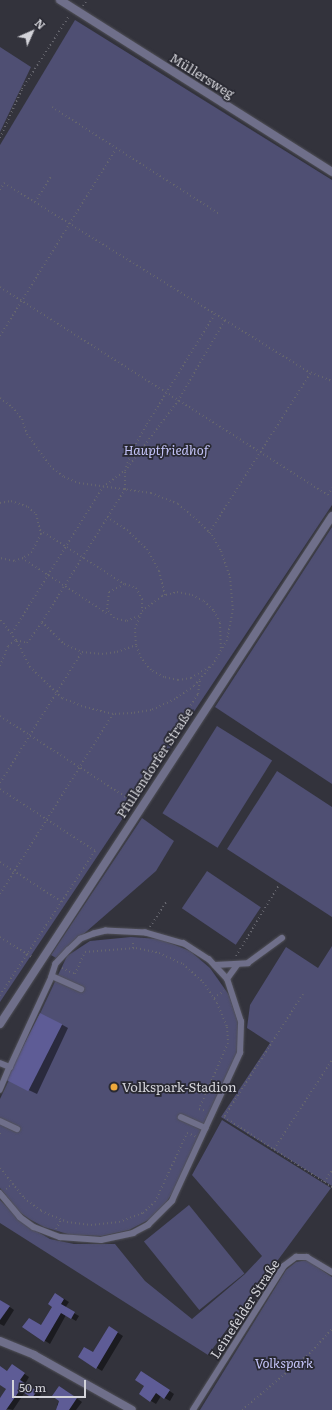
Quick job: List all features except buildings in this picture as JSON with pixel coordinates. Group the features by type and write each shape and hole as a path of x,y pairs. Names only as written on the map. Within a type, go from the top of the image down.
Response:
{"street":[{"name":"Müllersweg","path":"60,0 332,172"},
{"name":"Pfullendorfer Straße","path":"0,1024 38,962 332,516"},
{"path":"0,1341 34,1355 132,1410"}],"lane":[{"path":"0,1090 56,966 81,939 106,931 146,934 184,944 215,965 227,979 241,1022 240,1053 172,1200 157,1218 133,1233 101,1240 53,1235 20,1217 0,1193"},
{"path":"215,965 230,966 248,963 282,938"},
{"path":"227,979 238,965"},
{"path":"52,976 81,989"},
{"path":"0,1063 10,1067"},
{"path":"181,1117 206,1128"},
{"path":"0,1121 17,1129"},
{"name":"Leinefelder Straße","path":"194,1410 284,1266 296,1257 306,1257 332,1272"}],"path":[{"path":"0,138 22,89 73,8"},
{"path":"52,107 220,214"},
{"path":"0,336 116,149"},
{"path":"35,202 51,176"},
{"path":"0,190 4,184 70,223 311,372 332,381"},
{"path":"0,287 178,401 328,494 332,488"},
{"path":"16,640 27,643 42,622 82,555 125,489 125,471 132,451 215,314"},
{"path":"12,633 103,487 125,471 178,401 226,320"},
{"path":"209,533 311,372"},
{"path":"0,398 12,407 22,419 27,434 50,466 79,483 151,493 178,504 209,533 221,551 230,577 233,609 227,640 213,664 200,679 174,700 151,710 113,714 82,706 56,693 30,667 12,633 0,619"},
{"path":"0,503 11,501 28,507 36,514 40,530 38,544 32,552 14,561 0,558"},
{"path":"107,517 127,530 147,549 159,571 165,595"},
{"path":"40,530 82,555 125,584 136,588 140,593 142,611"},
{"path":"22,558 119,621 126,621 139,616"},
{"path":"109,614 106,603 110,592 125,584"},
{"path":"213,664 191,678 178,680 164,677 151,670 141,658 136,645 135,629 139,616 150,604 165,595 177,592 192,595 204,601 214,611 220,623 221,650"},
{"path":"42,622 64,644 82,652 102,654 117,652 136,645"},
{"path":"0,666 8,646 16,640"},
{"path":"0,783 82,652"},
{"path":"0,716 129,800 198,694 200,679"},
{"path":"0,894 113,714"},
{"path":"0,789 95,851 0,995"},
{"path":"0,862 62,902"},
{"path":"230,966 279,885"},
{"path":"146,934 167,901"},
{"path":"0,937 38,962"},
{"path":"56,966 75,974 86,952 136,948 159,952 183,964 204,982 214,998 227,1027 228,1043 199,1109 213,1114"},
{"path":"214,998 230,986"},
{"path":"303,994 224,1117 332,1187"},
{"path":"274,1150 332,1060"},
{"path":"0,1168 24,1198 41,1211 67,1222 91,1225 119,1222 143,1213 155,1202 187,1133 201,1139"},
{"path":"324,1182 332,1170"},
{"path":"242,1410 312,1351 332,1329"}],"green space":[{"name":"Hauptfriedhof","path":"75,20 332,180 332,505 0,1002 0,145"},
{"path":"0,47 31,67 0,132"},
{"path":"332,527 332,784 215,707"},
{"path":"217,726 272,760 218,848 162,813"},
{"path":"277,771 332,807 332,917 227,849"},
{"path":"142,818 174,841 156,871 56,958 51,955"},
{"path":"207,871 261,907 236,945 182,908"},
{"name":"Volkspark-Stadion","path":"131,937 159,939 175,945 190,951 210,968 229,995 238,1022 240,1038 236,1057 175,1189 163,1207 150,1219 129,1230 102,1236 71,1235 44,1227 31,1220 19,1212 0,1188 0,1099 67,956 90,941"},
{"path":"332,946 332,1186 221,1117 270,1043 247,1028 250,1005 286,947 318,968"},
{"path":"222,1120 331,1188 208,1355 0,1223 0,1200 26,1225 50,1239 74,1244 115,1244 145,1281 192,1319 245,1274 262,1256 192,1175"},
{"path":"189,1205 244,1273 199,1310 144,1242"},
{"name":"Volkspark","path":"307,1260 332,1277 332,1410 200,1410 286,1270 296,1262"}],"place":[{"name":"Volkspark-Stadion","path":"114,1087"}]}
